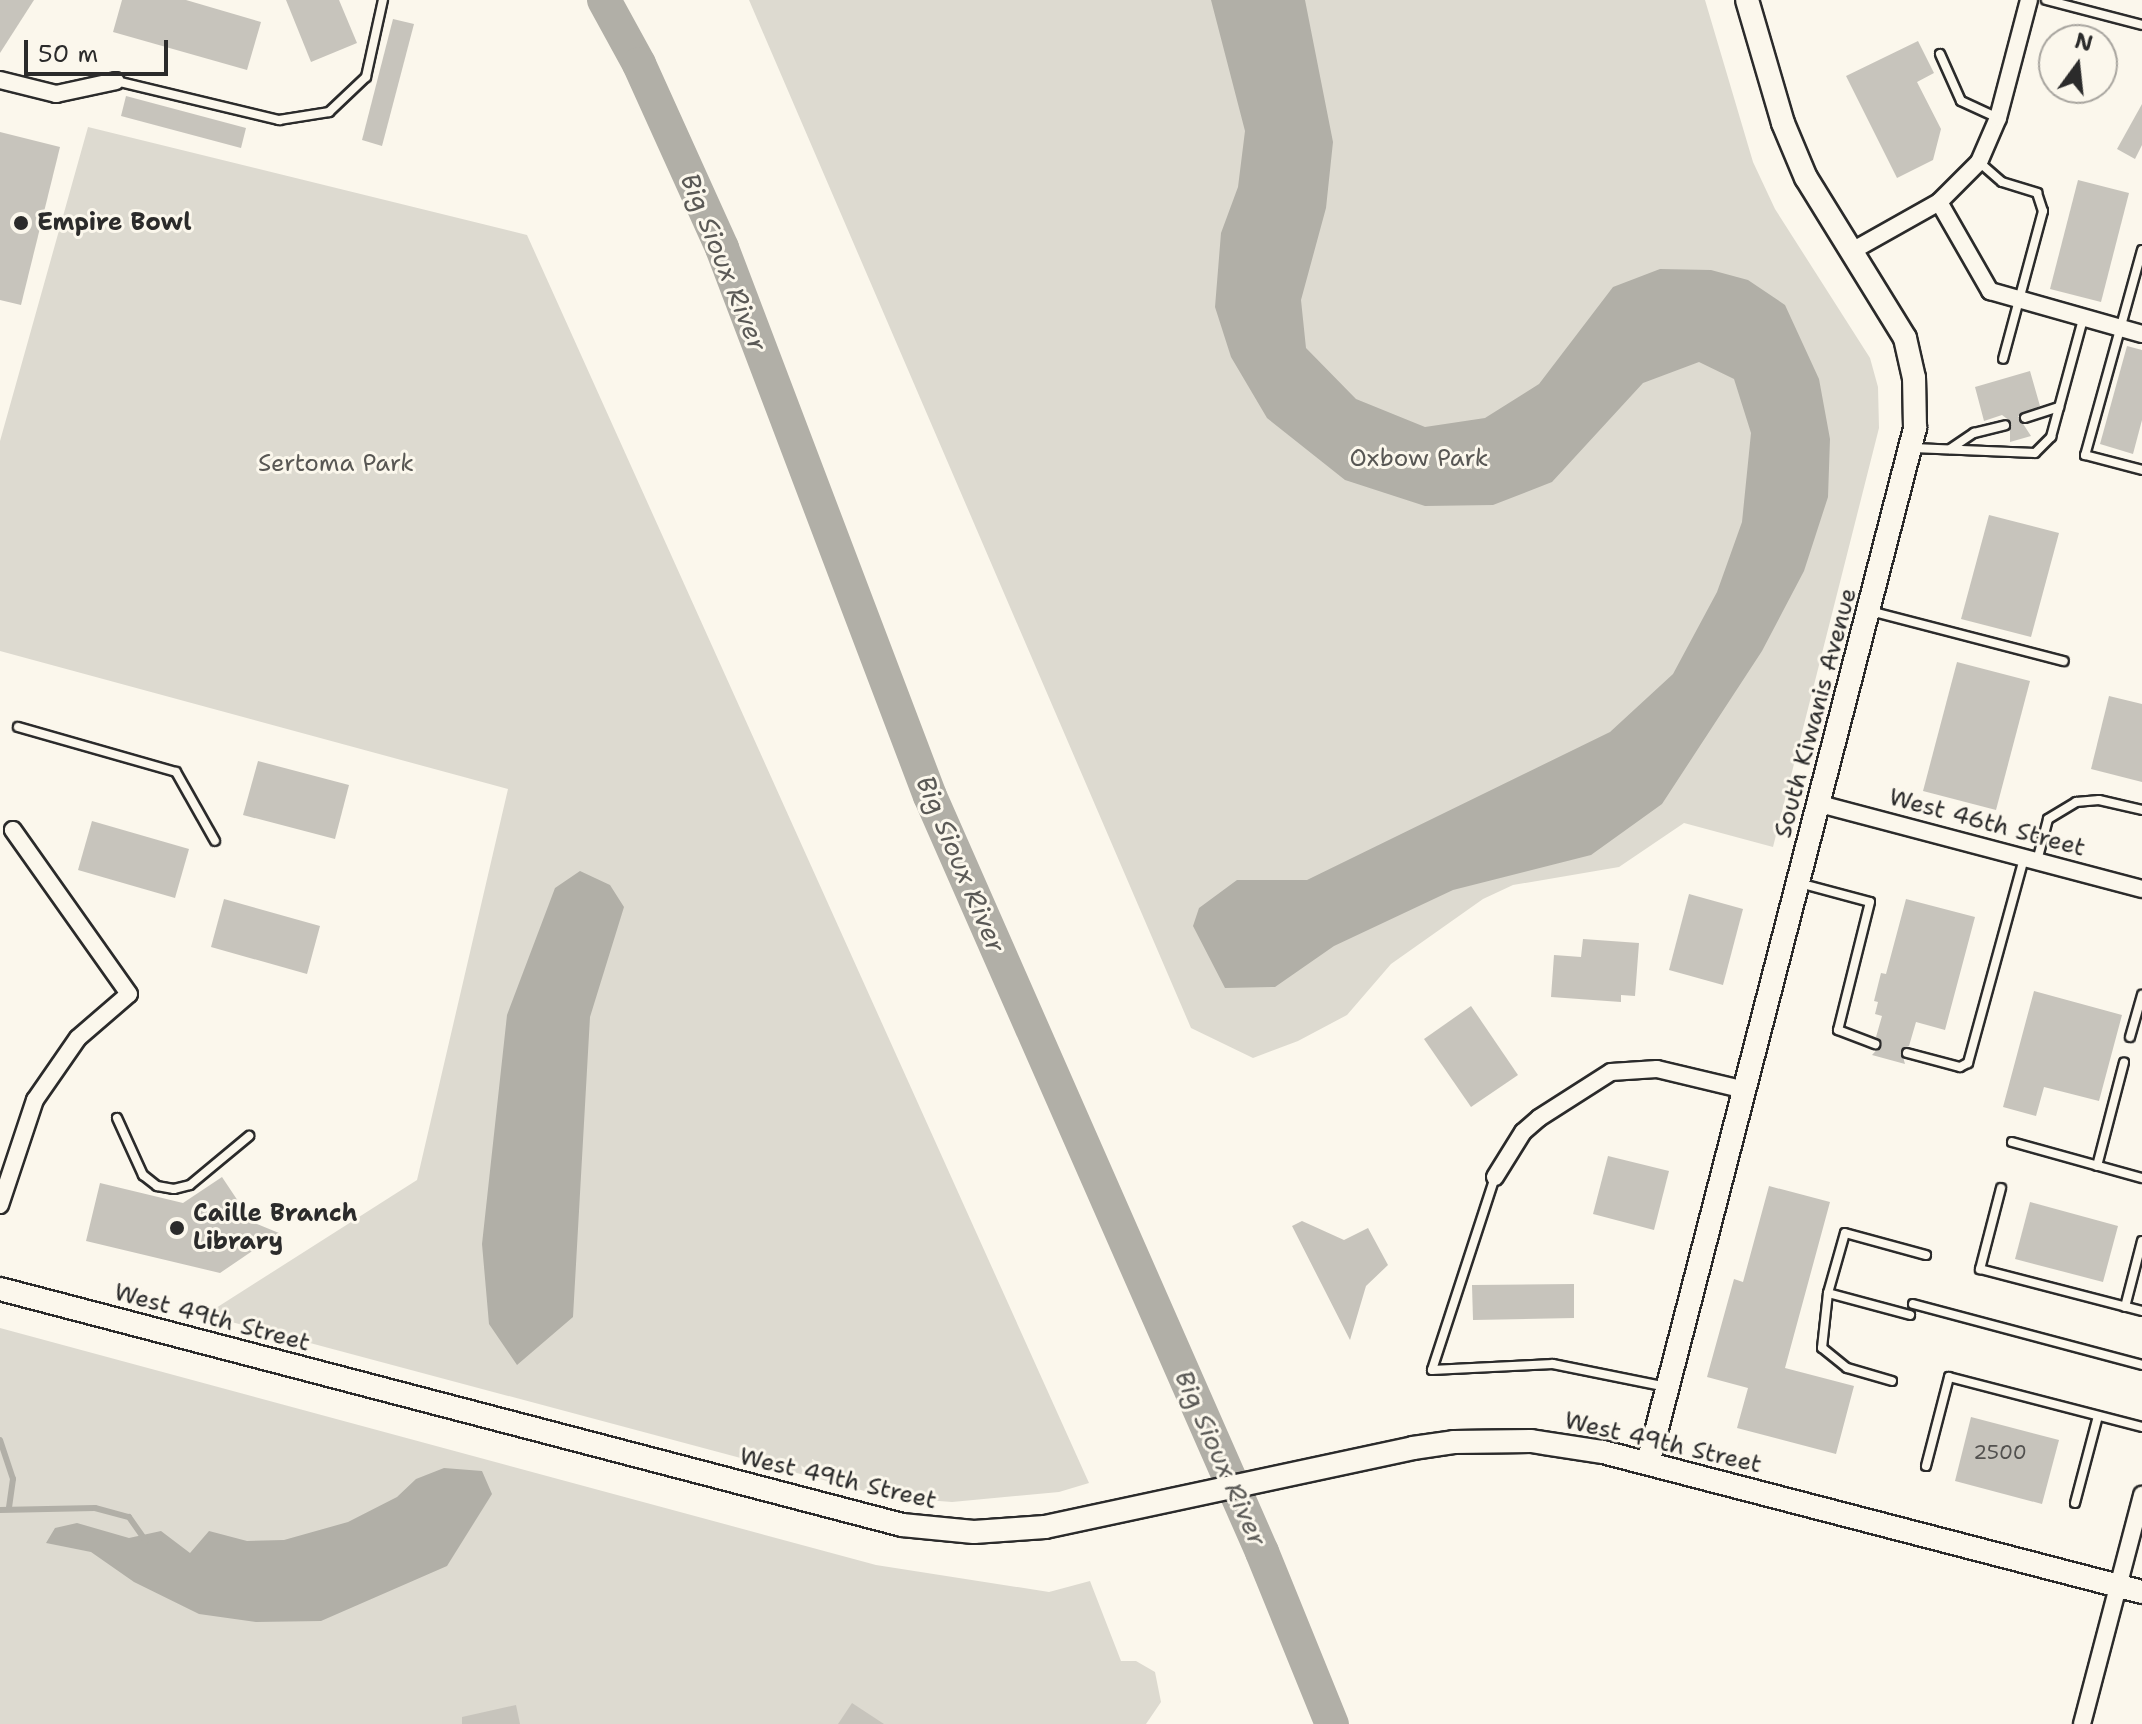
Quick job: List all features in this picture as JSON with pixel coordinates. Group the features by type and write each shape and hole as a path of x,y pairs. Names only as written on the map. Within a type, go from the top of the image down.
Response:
{"main road":[{"name":"South Kiwanis Avenue","path":"1648,1463 1870,611 1911,448 1916,402 1911,357 1892,315 1795,153 1747,0"},
{"name":"West 49th Street","path":"0,1289 902,1525 1009,1531 1345,1460 1495,1440 1565,1445 1648,1463 2142,1592"}],"street":[{"path":"1852,251 1939,202 1979,162 1998,118 2029,0"},
{"path":"0,80 56,94 116,81"},
{"path":"1939,202 1990,291 2019,302 2142,334"},
{"name":"West 46th Street","path":"1820,804 2142,889"},
{"path":"0,1205 35,1100 78,1038 129,994 13,830"},
{"path":"1495,1177 1531,1125 1611,1072 1657,1069 1745,1090"},
{"path":"2082,1724 2142,1495"}],"lane":[{"path":"116,81 279,120 329,112 366,77 383,0"},
{"path":"2046,0 2142,25"},
{"path":"2087,10 2090,0"},
{"path":"1940,54 1961,101 1998,118"},
{"path":"1979,162 2002,182 2037,193 2043,211 2003,359"},
{"path":"2142,250 2085,455 2142,470"},
{"path":"1911,448 2035,453 2051,437 2083,319"},
{"path":"2025,418 2059,407"},
{"path":"1949,449 1974,433 2005,425"},
{"path":"1870,611 2064,661"},
{"path":"18,727 176,772 215,841"},
{"path":"1907,1053 1960,1067 1968,1063 2031,859 2048,819 2076,802 2099,800 2142,810"},
{"path":"1799,883 1870,902 1838,1030 1875,1044"},
{"path":"2130,1037 2142,995"},
{"path":"2097,1166 2124,1062"},
{"path":"117,1118 143,1175 157,1186 174,1189 190,1185 249,1136"},
{"path":"2012,1142 2142,1178"},
{"path":"1495,1177 1432,1370 1553,1364 1667,1388"},
{"path":"2001,1188 1980,1269 2142,1311"},
{"path":"1892,1381 1847,1368 1822,1348 1828,1293 1845,1233 1926,1255"},
{"path":"2125,1307 2142,1241"},
{"path":"1828,1293 1910,1315"},
{"path":"1913,1304 2142,1365"},
{"path":"1926,1466 1949,1377 2142,1427"},
{"path":"2075,1503 2098,1416"}],"green space":[{"name":"Oxbow Park","path":"749,0 1705,0 1753,162 1775,209 1870,358 1878,387 1879,428 1773,847 1684,823 1619,867 1513,885 1483,899 1391,964 1347,1015 1298,1041 1253,1058 1191,1028"},
{"name":"Sertoma Park","path":"88,127 527,235 1089,1483 1059,1492 952,1502 887,1497 205,1315 417,1180 508,789 0,651 0,441"},
{"path":"0,1328 876,1565 1049,1592 1090,1581 1121,1661 1136,1661 1155,1672 1161,1702 1146,1724 0,1724"}],"shaded area":[{"path":"1211,0 1305,0 1333,142 1326,208 1301,300 1306,348 1356,399 1425,427 1485,418 1539,384 1613,287 1660,269 1711,270 1748,280 1785,305 1819,379 1830,439 1828,497 1804,571 1762,651 1662,804 1591,855 1453,890 1334,946 1275,987 1225,988 1193,926 1199,908 1237,880 1307,880 1610,732 1673,674 1717,592 1742,522 1751,433 1734,379 1699,362 1643,383 1552,482 1493,505 1425,506 1345,480 1267,418 1231,357 1215,307 1221,233 1238,187 1245,131"},
{"path":"580,871 610,885 624,907 590,1017 573,1317 517,1365 489,1324 482,1244 507,1015 555,888"},
{"path":"444,1468 482,1471 492,1494 447,1566 321,1621 256,1622 199,1614 134,1582 91,1552 46,1543 55,1528 77,1523 129,1538 161,1531 190,1553 209,1531 247,1541 284,1540 348,1522 397,1497 416,1479"}],"building":[{"path":"0,0 34,0 0,53"},
{"path":"122,0 186,0 261,22 247,70 113,32"},
{"path":"286,0 339,0 357,43 311,62"},
{"path":"393,19 414,24 382,146 362,140"},
{"path":"1918,41 1934,73 1917,82 1941,129 1933,160 1897,178 1846,76"},
{"path":"126,96 246,128 241,148 121,116"},
{"path":"2142,104 2142,145 2135,159 2117,149"},
{"name":"Empire Bowl","path":"0,132 60,147 21,305 0,300"},
{"path":"2078,180 2129,193 2101,302 2050,289"},
{"path":"2127,346 2142,350 2142,420 2133,454 2100,444"},
{"path":"2030,371 2040,406 2018,416 2031,436 2010,442 2010,421 2002,415 1984,421 1975,387"},
{"path":"1989,515 2059,533 2031,637 1961,619"},
{"path":"1957,662 2030,681 1996,810 1923,791"},
{"path":"2109,696 2142,704 2142,782 2091,769"},
{"path":"258,761 349,785 335,839 243,815"},
{"path":"92,821 189,849 175,898 78,870"},
{"path":"1689,894 1743,909 1723,985 1669,970"},
{"path":"224,899 320,926 307,974 211,947"},
{"path":"1906,899 1975,917 1945,1030 1916,1022 1909,1046 1901,1050 1905,1064 1872,1055 1882,1044 1876,1037 1882,1016 1875,1014 1878,1002 1874,1001 1881,973 1886,974"},
{"path":"1583,939 1639,943 1635,996 1621,995 1621,1002 1551,997 1554,955 1581,957"},
{"path":"2034,991 2122,1015 2099,1101 2044,1087 2036,1116 2003,1107"},
{"path":"1471,1006 1518,1075 1471,1107 1424,1039"},
{"path":"1608,1156 1669,1171 1654,1230 1593,1214"},
{"name":"Caille Branch Library","path":"222,1177 252,1222 279,1233 220,1273 86,1241 100,1183 183,1203"},
{"path":"1769,1186 1830,1202 1785,1368 1854,1386 1836,1454 1737,1428 1748,1388 1707,1377 1734,1279 1743,1282"},
{"path":"2030,1202 2118,1226 2103,1282 2015,1259"},
{"path":"1302,1221 1344,1240 1368,1228 1388,1265 1366,1286 1350,1340 1292,1226"},
{"path":"1574,1284 1574,1318 1473,1320 1472,1285"},
{"path":"1971,1417 2059,1440 2042,1504 1955,1481"},
{"path":"852,1703 884,1724 838,1724"},
{"path":"516,1705 520,1724 462,1724 462,1717"}],"waterway":[{"name":"Big Sioux River","path":"604,0 639,64 722,248 930,796 1262,1552 1332,1724"},
{"path":"0,1440 13,1479 9,1508"},
{"path":"0,1510 95,1508 129,1517 146,1541"}],"place":[{"name":"Empire Bowl","path":"21,223"},
{"name":"Caille Branch Library","path":"177,1228"}]}
